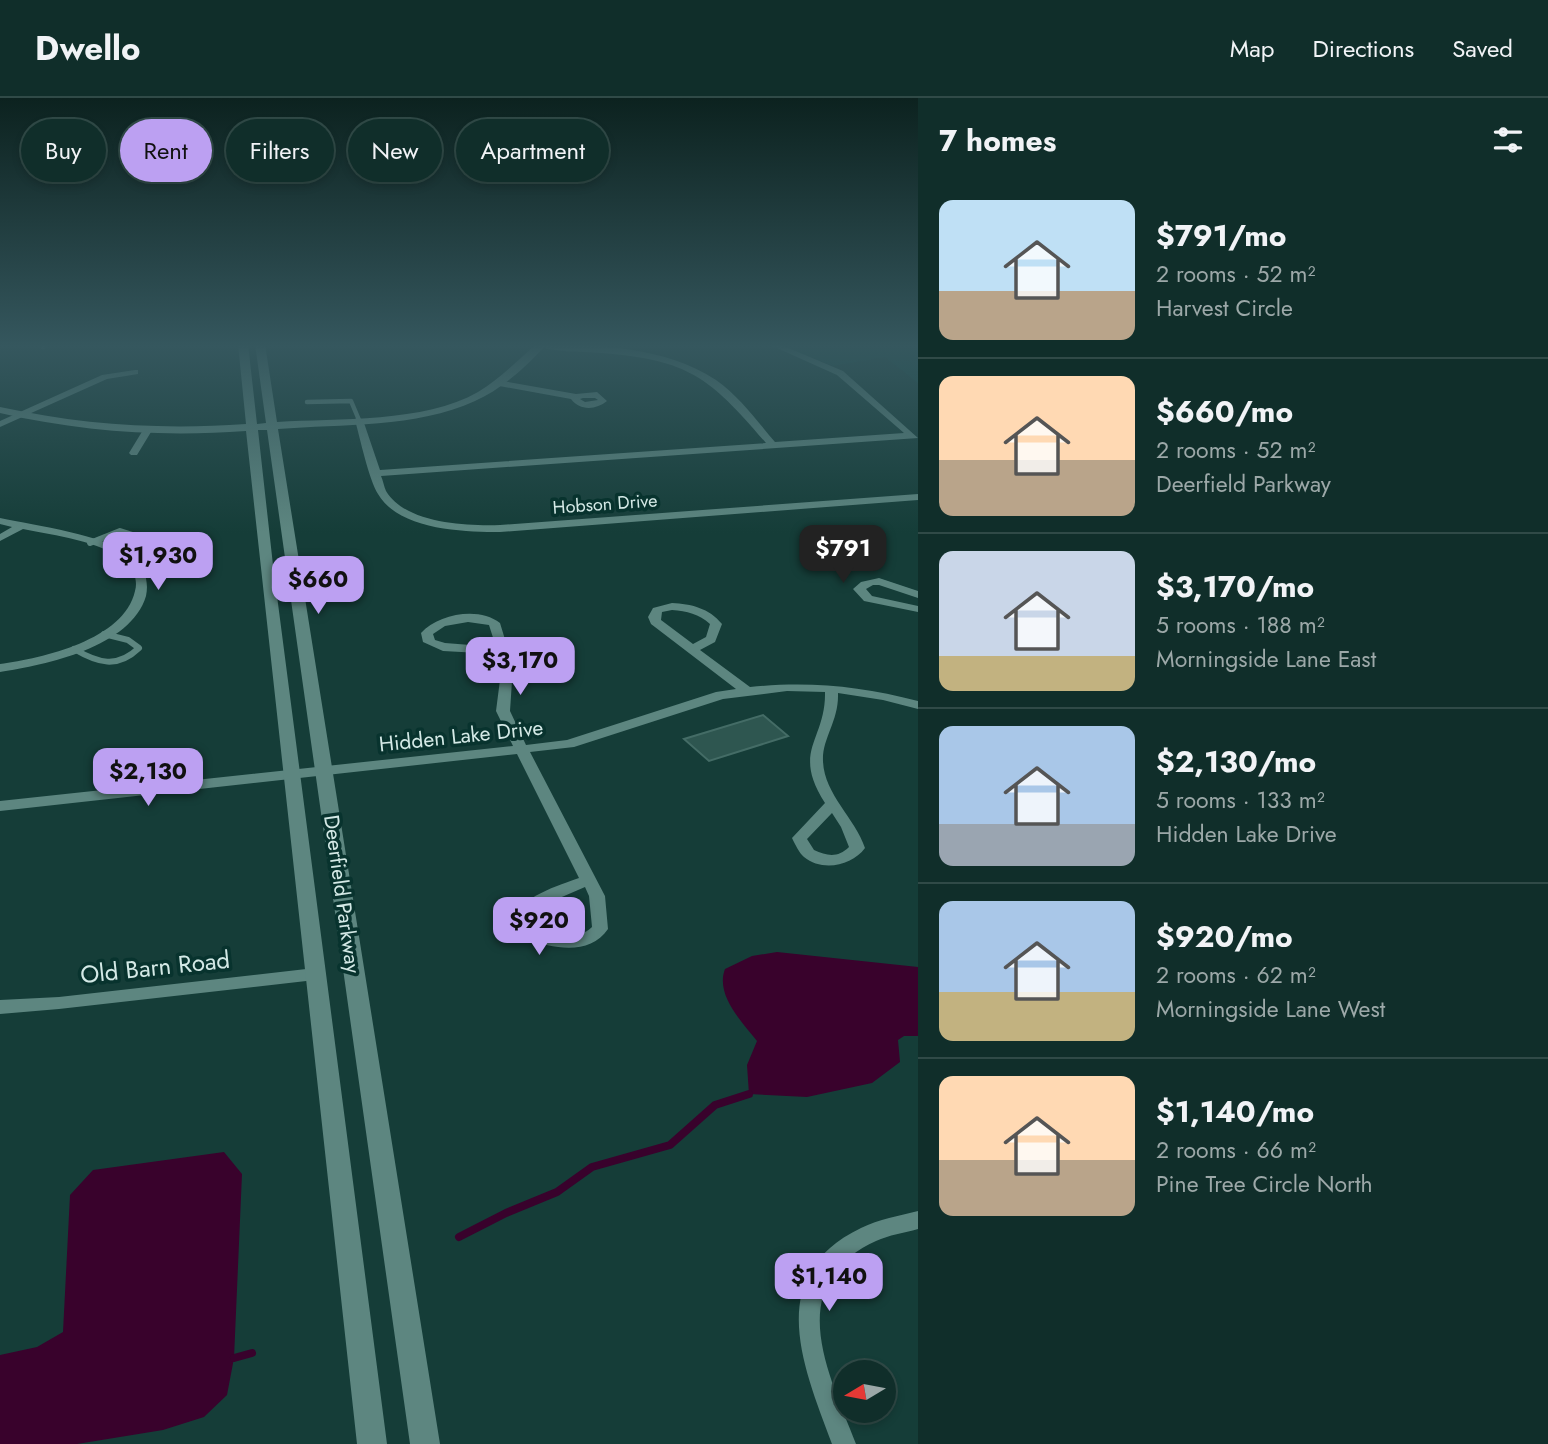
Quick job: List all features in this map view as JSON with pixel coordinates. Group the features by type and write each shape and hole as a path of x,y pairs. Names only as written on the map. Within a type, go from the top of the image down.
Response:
{"main road":[{"name":"Deerfield Parkway","path":"250,407 372,1444"},
{"name":"Deerfield Parkway","path":"268,407 425,1444"},
{"path":"0,410 74,427 146,432 359,420 430,412 447,407"}],"street":[{"path":"0,424 38,407"},
{"path":"737,407 772,444"},
{"path":"880,407 915,437"},
{"name":"Hobson Drive","path":"359,420 382,493 407,514 435,523 467,528 517,528 918,497"},
{"path":"134,453 146,432"},
{"path":"376,473 772,444 915,437"},
{"path":"0,521 118,552 136,565 142,581 142,592 129,615 104,634 43,660 0,668"},
{"path":"0,538 21,526"},
{"path":"918,595 881,582 864,584 859,589 868,598 918,609"},
{"path":"692,649 711,639 716,624 714,620 706,614 675,606 657,610 655,621 747,691"},
{"path":"502,651 443,647 429,642 427,633 436,626 463,618 483,618 494,623 502,651 507,672 503,711 522,751 589,880 597,896 600,929 595,936 577,943 533,936 524,923 524,915 532,905 589,880"},
{"name":"Hidden Lake Drive","path":"0,806 522,751 578,742 721,695 747,691 787,687 831,688 883,696 918,705"},
{"path":"831,688 831,712 817,752 816,764 831,805"},
{"name":"Old Barn Road","path":"0,1007 59,1003 315,974"},
{"path":"844,1444 811,1355 806,1316 813,1288 827,1262 847,1245 869,1234 918,1220"}],"lane":[{"path":"353,407 359,420"},
{"path":"89,543 120,531 139,537 134,544 118,552"},
{"path":"74,649 95,662 119,663 131,657 139,648 128,640 104,634"}],"shaded area":[{"path":"777,952 918,967 918,1036 904,1036 898,1040 900,1062 872,1083 807,1097 749,1094 747,1065 757,1041 732,1008 723,979 725,969 752,956"},
{"path":"224,1152 242,1174 234,1358 227,1395 204,1417 163,1430 77,1444 0,1444 0,1355 37,1347 63,1332 70,1195 93,1170"}],"building":[{"path":"763,715 788,736 709,761 684,739"}],"waterway":[{"path":"459,1237 506,1213 557,1192 592,1167 670,1145 715,1105 749,1094"},
{"path":"234,1358 252,1353"}]}
